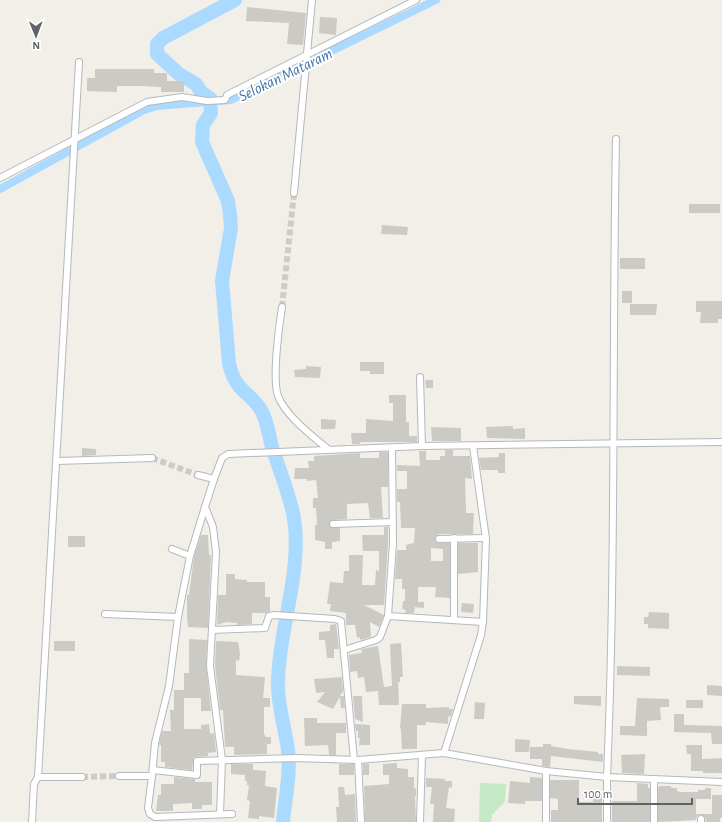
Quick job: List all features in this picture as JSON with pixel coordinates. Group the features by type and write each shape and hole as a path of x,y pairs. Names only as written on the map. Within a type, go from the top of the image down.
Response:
{"street":[{"path":"294,193 312,0"},
{"path":"0,178 148,102 182,98 206,101 225,100 227,95 307,58 416,0"},
{"path":"32,822 34,784 38,777 57,461 78,62"},
{"path":"607,822 614,444 613,264 616,139"},
{"path":"282,307 276,365 278,395 286,409 295,419 309,434 328,449"},
{"path":"420,377 422,446"},
{"path":"232,814 220,814 193,819 156,819 148,812 155,743 170,686 178,617 190,556 222,458 228,454 261,454 328,449 422,446 722,442"},
{"path":"444,753 479,642 483,622 485,538 472,446"},
{"path":"344,650 376,640 380,637 388,616 393,522 392,448"},
{"path":"57,461 152,458"},
{"path":"198,475 214,479"},
{"path":"205,507 213,528 216,552 210,666 222,760 220,814"},
{"path":"333,524 393,522"},
{"path":"454,538 454,620"},
{"path":"439,539 485,538"},
{"path":"172,549 190,556"},
{"path":"105,614 178,617"},
{"path":"212,630 261,629 266,626 269,616 274,615 339,619 341,623 356,760 361,822"},
{"path":"388,616 483,622"},
{"path":"119,776 152,773 197,774 197,761 281,758 356,760 444,753 546,771 607,777 722,782"},
{"path":"420,822 422,755"},
{"path":"546,771 546,822"},
{"path":"38,777 82,777"},
{"path":"654,779 654,822"}],"green space":[{"path":"480,783 506,784 505,801 492,815 491,822 479,822"}],"building":[{"path":"247,7 306,13 303,45 287,44 289,23 246,21"},
{"path":"320,17 337,18 336,35 319,33"},
{"path":"95,69 154,69 154,73 167,73 167,81 184,81 184,92 161,92 161,87 143,86 117,86 117,92 87,91 87,78 95,78"},
{"path":"689,204 720,204 720,213 689,213"},
{"path":"382,225 408,227 407,235 381,234"},
{"path":"620,258 645,258 645,269 620,269"},
{"path":"622,291 632,291 632,303 622,303"},
{"path":"696,301 722,301 722,319 718,319 718,323 700,323 701,312 696,312"},
{"path":"630,304 657,304 656,315 630,315"},
{"path":"360,362 384,362 384,374 370,374 370,371 360,371"},
{"path":"306,366 321,367 320,378 295,377 294,370 306,369"},
{"path":"425,380 433,380 433,388 426,388"},
{"path":"389,395 406,395 406,422 409,422 409,436 417,436 417,442 360,442 360,444 352,444 351,433 366,433 366,419 393,421 393,403 389,403"},
{"path":"321,419 336,420 335,429 321,429"},
{"path":"513,426 513,429 525,428 525,439 487,438 486,427"},
{"path":"431,427 461,428 461,441 432,441"},
{"path":"82,448 96,449 96,455 82,456"},
{"path":"445,450 453,450 453,456 470,456 472,479 465,478 466,513 474,513 473,534 439,534 435,537 437,543 450,543 450,598 435,597 436,587 418,587 418,602 424,602 424,608 415,607 414,613 405,613 406,610 402,609 403,601 405,601 405,589 402,589 402,579 395,579 397,550 406,550 406,545 414,543 415,528 401,528 400,502 397,502 397,489 407,489 407,471 397,471 397,465 420,466 419,451 426,451 426,460 440,460 440,456 445,456","holes":["431,548 443,549 443,561 431,561"]},
{"path":"379,452 388,452 388,487 381,487 383,518 370,518 368,503 347,504 347,519 332,520 329,524 331,528 340,528 340,541 332,542 332,549 325,549 325,542 315,540 315,525 317,525 316,508 313,508 313,498 318,498 316,480 307,481 307,479 294,479 295,468 309,468 308,461 314,461 314,456 360,453 360,458 379,458"},
{"path":"499,453 505,453 505,473 498,473 498,470 481,470 479,458 499,457"},
{"path":"384,527 388,527 388,543 384,605 364,605 384,615 379,627 370,622 371,637 360,640 360,637 357,638 355,625 346,625 346,613 330,611 331,604 327,604 330,582 343,583 344,571 349,571 349,555 363,555 362,585 375,585 376,570 379,571 379,551 363,551 362,535 384,535"},
{"path":"201,535 208,535 209,555 211,555 208,628 188,627 187,619 187,595 189,595 194,557"},
{"path":"68,536 85,536 85,547 68,547"},
{"path":"458,543 478,543 478,572 458,574"},
{"path":"226,574 235,574 235,579 247,580 247,582 265,582 265,597 270,597 270,611 266,613 252,613 252,624 237,625 237,623 226,622 217,625 218,595 226,595"},
{"path":"462,603 474,604 473,613 461,612"},
{"path":"649,612 669,613 669,629 648,628 648,624 644,624 644,617 648,617"},
{"path":"336,624 339,649 334,649 334,658 327,658 325,640 319,640 319,632 330,631 330,625"},
{"path":"189,639 207,640 206,666 211,711 201,711 201,698 184,698 184,729 201,729 201,725 209,724 210,734 214,733 216,752 208,753 208,756 194,757 192,770 165,767 165,762 161,762 161,745 159,745 162,731 171,731 170,710 174,710 174,690 184,690 184,673 189,673"},
{"path":"54,641 75,641 75,651 54,651"},
{"path":"216,641 238,642 240,654 239,661 236,660 236,675 265,677 263,698 270,698 270,707 264,707 264,734 266,737 271,737 271,744 267,744 267,754 234,755 234,747 225,747 223,710 220,710 215,666"},
{"path":"401,643 403,677 400,677 400,682 398,682 399,705 379,705 378,691 366,692 364,677 358,678 357,671 350,672 349,655 362,653 361,649 378,646 384,687 392,686 390,644"},
{"path":"617,666 650,667 650,676 617,675"},
{"path":"342,677 343,691 340,696 344,696 345,708 341,708 340,697 333,709 317,702 325,692 316,693 314,679"},
{"path":"707,685 722,686 722,696 707,695"},
{"path":"353,696 362,696 363,722 355,719"},
{"path":"574,696 601,696 601,706 574,704"},
{"path":"637,698 669,699 669,707 660,707 661,720 647,721 647,736 620,735 620,726 635,726"},
{"path":"686,700 703,700 703,708 686,708"},
{"path":"475,702 485,703 484,719 474,719"},
{"path":"402,704 426,704 426,708 449,707 449,709 453,709 451,716 448,717 448,724 426,722 426,725 417,725 417,749 402,749 400,728"},
{"path":"674,714 684,714 684,725 722,726 722,744 712,744 711,733 674,732"},
{"path":"304,718 317,718 317,723 346,723 346,733 336,733 336,755 329,755 328,745 305,746"},
{"path":"355,724 370,725 370,745 359,745 360,738 358,738 358,731 356,731"},
{"path":"515,739 530,740 529,752 515,752"},
{"path":"543,744 551,744 551,746 568,749 598,752 598,754 603,754 603,762 551,756 550,767 542,766 542,759 530,759 530,747 543,747"},
{"path":"686,745 702,745 702,759 722,758 722,773 703,773 703,771 691,771 691,754 687,754"},
{"path":"645,754 644,774 622,773 621,755"},
{"path":"397,763 397,768 408,769 408,777 414,777 414,788 416,789 416,822 365,822 364,786 389,784 389,775 383,775 383,764"},
{"path":"231,764 253,764 253,770 266,771 265,786 277,788 274,818 259,816 259,819 248,818 250,801 247,800 249,785 247,785 247,781 245,781 245,775 231,774"},
{"path":"339,764 354,764 354,775 339,775"},
{"path":"363,764 369,764 369,775 363,775"},
{"path":"174,777 195,779 195,782 212,782 212,805 202,805 202,809 192,809 192,803 173,804 173,811 156,811 158,795 161,795 161,784 174,784"},
{"path":"530,777 542,778 542,801 525,801 525,804 508,803 510,781 530,783"},
{"path":"426,778 452,781 452,788 449,787 446,808 455,809 454,822 433,822 434,804 430,804 432,787 426,787"},
{"path":"550,780 579,780 579,802 593,802 594,795 602,795 602,822 551,822 551,810 558,810 558,799 550,798"},
{"path":"637,783 648,784 648,788 650,788 650,822 612,822 612,801 637,801"},
{"path":"660,786 671,786 671,788 677,788 677,791 681,792 698,792 698,790 711,788 711,799 696,799 696,814 712,814 712,795 722,795 722,818 720,818 720,822 706,822 705,817 701,815 697,816 696,820 658,822 658,788"},
{"path":"338,787 344,787 345,795 355,794 356,822 337,822 336,807 339,807"}],"waterway":[{"path":"235,0 163,38 157,44 157,54 179,74 196,84 201,92 210,98 211,113 203,125 202,142 228,201 230,214 231,228 222,281 229,363 235,381 254,401 263,414 293,513 296,534 295,555 290,597 279,660 278,681 279,698 289,759 283,822"},
{"name":"Selokan Mataram","path":"0,189 144,110 157,106 231,100 436,0"}],"tunnel":[{"path":"282,307 294,193"},
{"path":"152,458 198,475"},
{"path":"82,777 119,776"}]}
